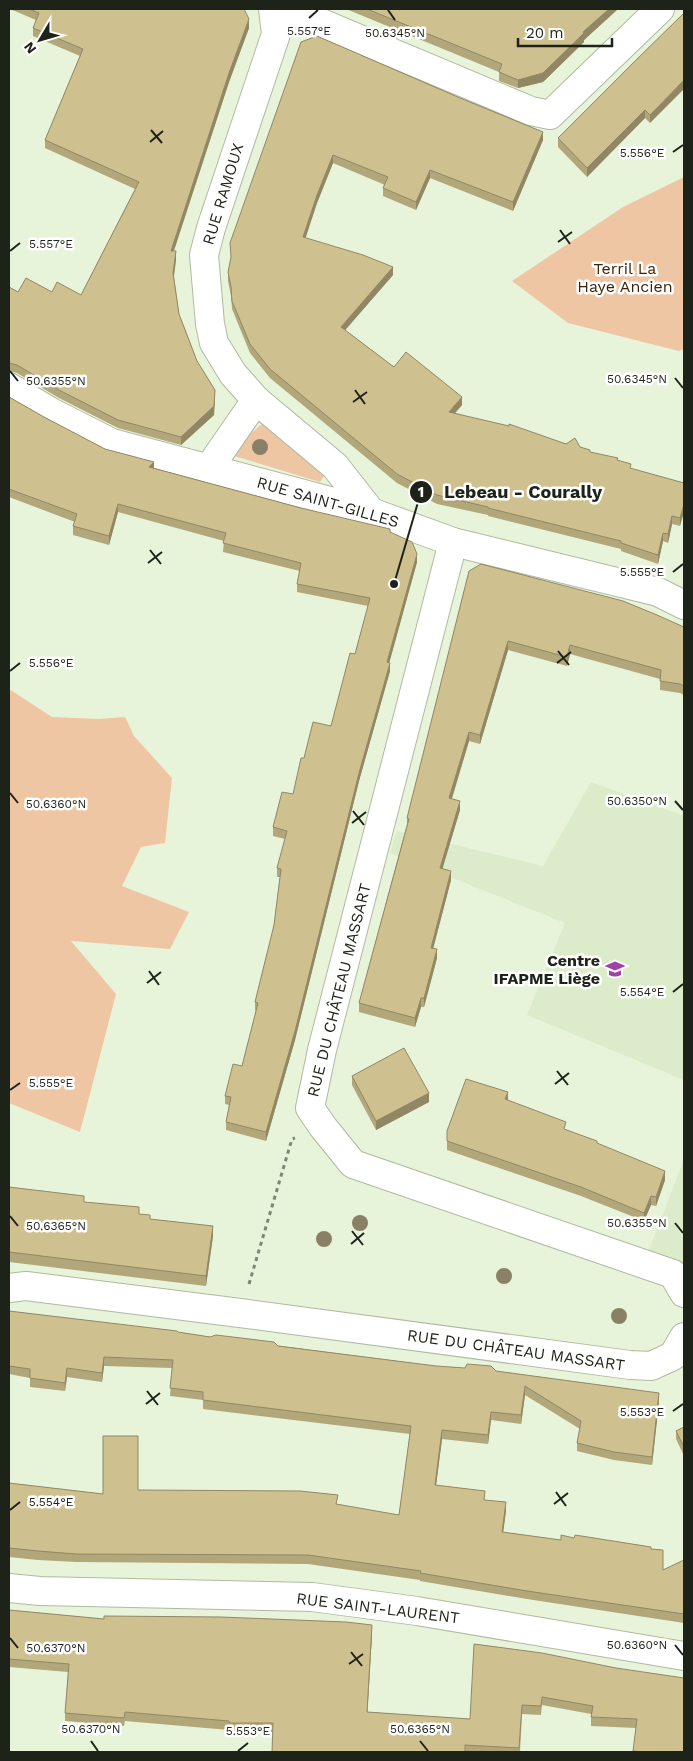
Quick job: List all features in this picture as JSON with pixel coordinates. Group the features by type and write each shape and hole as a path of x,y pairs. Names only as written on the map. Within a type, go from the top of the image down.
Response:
{"street":[{"name":"RUE RAMOUX","path":"273,9 276,34 211,228 204,255 210,324 214,343 233,374 256,400 335,466 371,512"},
{"path":"288,9 531,111 550,115 660,9"},
{"name":"RUE SAINT-GILLES","path":"9,387 51,412 112,443 371,512 453,542 658,592 684,605"},
{"path":"209,468 256,400"},
{"name":"RUE DU CHÂTEAU MASSART","path":"453,542 322,1050 310,1108 353,1164 673,1274 684,1293"},
{"name":"RUE DU CHÂTEAU MASSART","path":"9,1288 26,1286 630,1365 651,1366 673,1356 684,1337"},
{"name":"RUE SAINT-LAURENT","path":"9,1588 40,1591 312,1597 417,1611 684,1656"}],"path":[{"path":"240,1313 292,1139"}],"shaded area":[{"name":"Centre IFAPME Liège","path":"591,782 684,816 684,1080 527,1015 565,923 390,853 397,831 543,866"},
{"path":"684,1159 684,1266 682,1272 649,1250"}],"green space":[{"name":"Terril La Haye Ancien","path":"684,177 684,349 679,351 568,323 512,281 623,207"},
{"path":"265,421 328,471 320,482 228,454"},
{"path":"9,689 52,717 99,719 125,717 134,736 172,778 165,843 141,847 122,886 189,912 170,949 71,941 116,994 80,1132 9,1103"}],"building":[{"path":"29,9 244,9 249,19 229,73 171,251 176,251 173,273 179,314 197,361 215,390 214,406 181,437 118,420 59,390 17,365 9,363 9,287 18,292 26,278 52,292 57,282 81,295 139,182 45,140 83,49 33,28 39,13"},
{"path":"367,9 609,9 583,32 543,73 518,80 499,72 502,64"},
{"path":"684,13 684,80 650,115 645,110 587,168 558,138"},
{"path":"317,36 543,132 513,202 430,170 416,202 383,188 388,177 333,155 303,237 363,255 393,267 341,327 394,367 406,352 462,397 449,412 509,426 509,424 566,444 575,438 580,447 590,450 590,452 618,458 617,460 631,464 630,468 684,483 684,504 680,518 672,516 668,534 663,533 658,555 621,543 621,541 437,495 397,474 270,369 250,344 232,301 228,272 231,257 230,243 301,42"},
{"path":"9,397 105,449 154,462 149,467 301,508 390,529 390,532 412,542 417,554 387,662 390,663 359,773 295,1031 266,1132 226,1122 231,1097 225,1096 233,1064 242,1066 258,1003 255,1002 274,925 281,869 277,868 287,831 273,827 282,792 293,794 301,758 304,758 313,722 331,726 350,653 355,654 370,598 297,584 301,563 223,543 226,533 118,504 109,536 73,526 77,514 9,489"},
{"path":"481,564 623,601 684,627 684,686 660,681 661,670 570,645 567,657 508,641 480,735 469,732 449,798 460,801 440,868 451,871 431,948 437,949 424,998 421,998 415,1018 359,1003 409,819 407,818 469,571"},
{"path":"404,1048 429,1093 376,1121 352,1076"},
{"path":"466,1079 508,1092 505,1099 566,1122 564,1129 597,1141 597,1143 665,1171 656,1197 651,1196 644,1213 581,1187 447,1141 447,1131"},
{"path":"9,1187 84,1196 84,1202 139,1207 139,1214 150,1215 150,1219 213,1226 206,1276 9,1252"},
{"path":"9,1311 177,1331 210,1337 216,1335 274,1342 278,1346 436,1366 465,1368 467,1364 491,1366 496,1371 659,1393 652,1457 614,1452 577,1443 581,1421 525,1386 521,1415 491,1412 488,1435 442,1430 435,1485 485,1491 484,1500 506,1502 502,1532 561,1540 561,1535 574,1538 575,1535 651,1547 651,1549 663,1550 663,1570 684,1560 684,1614 527,1591 420,1573 421,1571 308,1555 76,1554 9,1548 9,1483 103,1494 103,1436 138,1436 138,1490 300,1491 338,1495 336,1504 399,1515 411,1426 203,1400 203,1392 170,1388 173,1360 104,1357 102,1373 67,1368 65,1383 30,1378 30,1369 9,1366"},
{"path":"684,1427 684,1447 676,1431"},
{"path":"9,1610 104,1619 104,1616 221,1617 346,1622 372,1625 367,1712 470,1719 474,1644 542,1653 616,1668 684,1678 684,1752 633,1751 637,1719 591,1717 593,1706 542,1697 541,1706 522,1705 519,1748 465,1745 465,1752 272,1752 273,1723 229,1723 229,1721 125,1712 124,1718 65,1713 69,1664 9,1659"}],"place":[{"name":"Lebeau - Courally","path":"394,584"},
{"name":"Centre IFAPME Liège","path":"615,969"}]}
